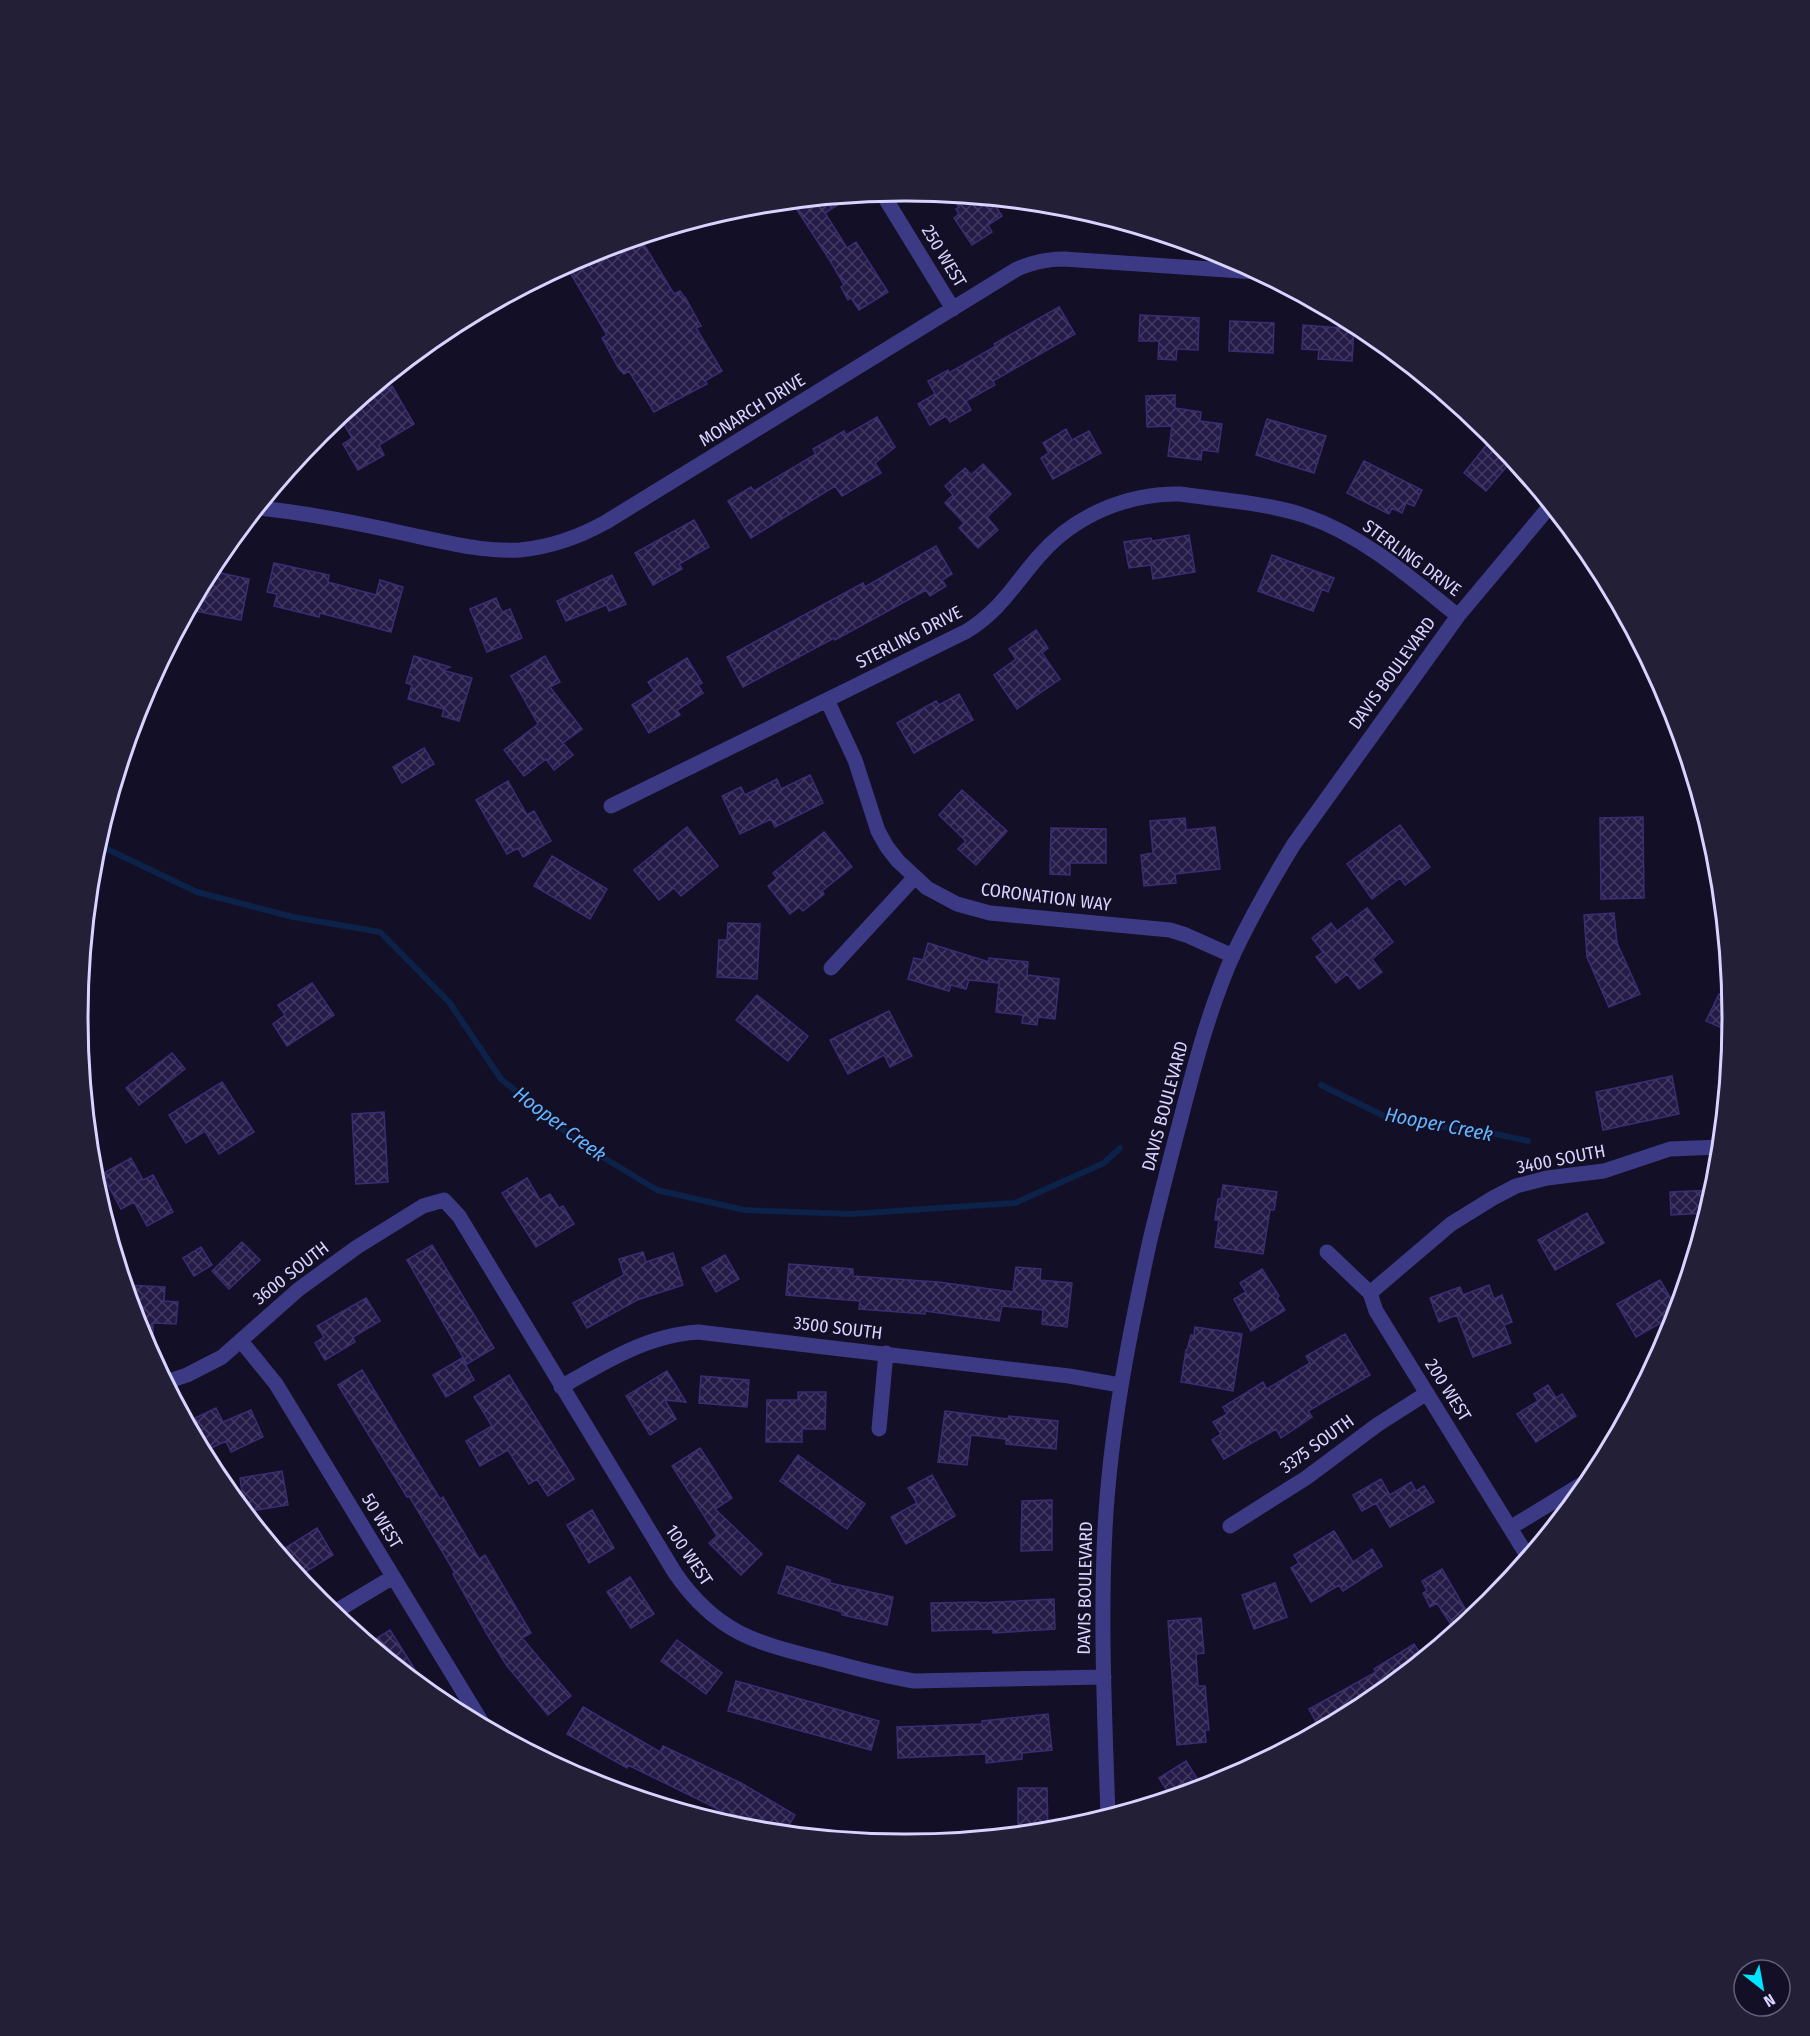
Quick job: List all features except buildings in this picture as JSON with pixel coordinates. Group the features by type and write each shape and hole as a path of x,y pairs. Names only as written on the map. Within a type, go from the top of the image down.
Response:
{"street":[{"name":"250 WEST","path":"887,202 953,309"},
{"name":"MONARCH DRIVE","path":"267,509 345,520 482,549 519,550 555,544 606,522 1017,269 1052,259 1231,270"},
{"name":"STERLING DRIVE","path":"612,806 953,640 981,622 1005,600 1040,554 1078,522 1114,505 1166,494 1194,496 1282,510 1331,526 1372,550 1458,616"},
{"name":"DAVIS BOULEVARD","path":"1108,1809 1104,1677 1105,1530 1111,1457 1120,1385 1157,1210 1205,1031 1233,956 1271,882 1294,844 1458,616 1545,512"},
{"name":"CORONATION WAY","path":"827,700 855,760 878,831 887,847 914,878 942,897 990,913 1170,930 1233,956"},
{"path":"831,968 914,878"},
{"name":"3400 SOUTH","path":"1370,1293 1450,1224 1516,1186 1547,1178 1604,1171 1671,1149 1711,1147"},
{"name":"3600 SOUTH","path":"173,1379 208,1365 241,1341 298,1289 357,1247 423,1206 444,1200"},
{"name":"100 WEST","path":"444,1200 459,1216 687,1591 717,1620 736,1632 775,1647 888,1677 914,1681 1104,1677"},
{"name":"200 WEST","path":"1327,1252 1370,1293 1376,1311 1524,1550"},
{"name":"3500 SOUTH","path":"561,1387 612,1358 640,1346 682,1333 716,1333 886,1353 1069,1376 1120,1385"},
{"name":"50 WEST","path":"241,1341 276,1384 475,1712"},
{"path":"879,1429 886,1353"},
{"name":"3375 SOUTH","path":"1230,1526 1314,1472 1377,1425 1427,1393"},
{"path":"1510,1528 1570,1491"},
{"path":"342,1608 393,1577"}],"waterway":[{"name":"Hooper Creek","path":"106,849 197,892 293,917 380,932 449,1002 501,1079 578,1142 657,1190 744,1210 851,1214 1015,1203 1104,1163 1120,1148"},
{"name":"Hooper Creek","path":"1321,1085 1386,1117 1424,1125 1483,1131 1528,1141"}]}
